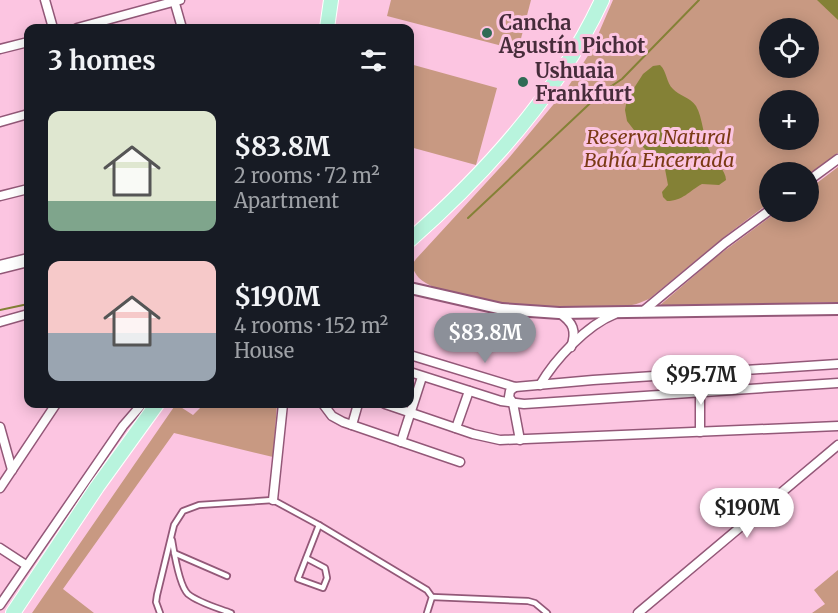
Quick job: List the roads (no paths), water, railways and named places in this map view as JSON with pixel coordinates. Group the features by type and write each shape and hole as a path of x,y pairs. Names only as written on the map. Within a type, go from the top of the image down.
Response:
{"main road":[{"path":"328,24 331,0"},
{"path":"414,236 458,194 531,114 578,48 602,0"},
{"path":"0,267 24,261"},
{"path":"13,613 149,408"}],"street":[{"path":"45,0 52,24"},
{"path":"91,24 176,0 181,24"},
{"path":"0,49 24,43"},
{"path":"0,122 24,115"},
{"path":"819,173 838,159"},
{"path":"0,196 24,190"},
{"path":"642,312 717,249 759,218"},
{"path":"414,288 493,307 559,313 838,309"},
{"path":"559,313 571,323 574,330 571,347"},
{"path":"540,385 554,364 571,347 601,321 618,313"},
{"path":"0,322 24,315"},
{"path":"414,356 514,387 838,364"},
{"path":"414,373 513,403 838,384"},
{"path":"414,402 422,376"},
{"path":"560,384 566,391 561,401"},
{"path":"514,387 509,394 520,440"},
{"path":"456,428 468,391"},
{"path":"700,393 700,432"},
{"path":"0,488 52,408"},
{"path":"0,605 123,426 147,408"},
{"path":"273,500 284,408"},
{"path":"325,408 332,416 460,462"},
{"path":"352,424 357,408"},
{"path":"398,408 487,438 520,440 838,426"},
{"path":"402,442 412,408"},
{"path":"0,426 12,470"},
{"path":"638,613 838,445"},
{"path":"0,548 26,565"}],"lane":[{"path":"160,613 156,602 157,594 179,515 194,506 273,500 360,546 427,590 432,597 428,613"},
{"path":"306,558 325,568 327,578 323,588 298,579 318,522"},
{"path":"173,531 174,553 185,592 193,598 231,613"},
{"path":"174,553 227,576"},
{"path":"432,597 528,601 535,603 547,613"}],"waterway":[{"path":"468,218 601,93 622,79 699,0"},
{"path":"0,310 24,305"}],"place":[{"name":"Cancha Agustín Pichot","path":"487,33"},
{"name":"Ushuaia Frankfurt","path":"523,82"}],"park label":[{"name":"Reserva Natural Bahía Encerrada","path":"659,148"}]}
